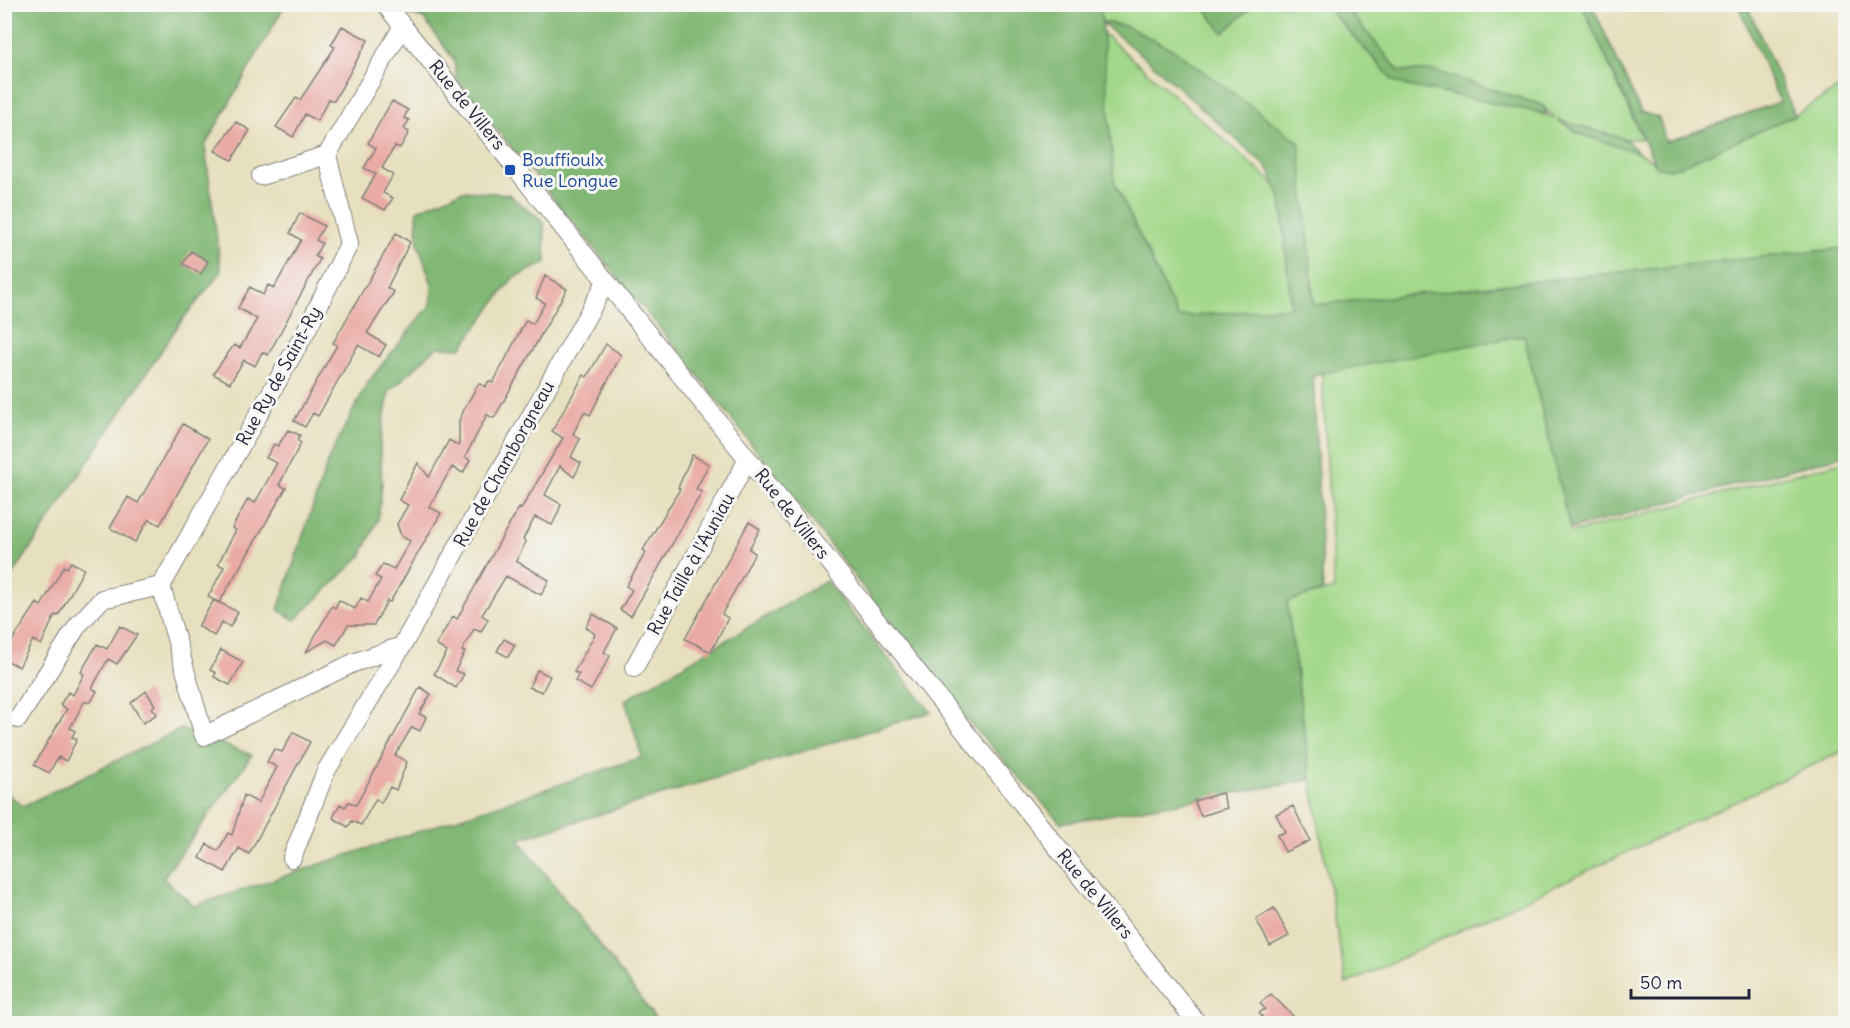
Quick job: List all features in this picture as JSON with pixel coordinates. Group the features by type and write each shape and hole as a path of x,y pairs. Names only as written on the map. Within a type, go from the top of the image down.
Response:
{"street":[{"name":"Rue de Villers","path":"385,4 1198,1023"},
{"path":"261,176 327,155 403,26"},
{"name":"Rue Ry de Saint-Ry","path":"161,586 306,331 349,244 327,155"},
{"name":"Rue de Chamborgneau","path":"292,858 326,771 402,646 606,282"},
{"name":"Rue Taille à l'Auniau","path":"634,668 748,459"},
{"path":"18,719 78,626 102,599 161,586 204,736 353,663 402,646"}],"green space":[{"path":"5,5 285,5 205,146 221,272 179,324 5,587"},
{"path":"401,5 1099,5 1102,22 1126,26 1174,50 1299,142 1314,305 1845,248 1845,455 1570,529 1524,335 1313,375 1323,591 1287,602 1311,780 1061,823 960,712 690,365 457,81 454,60 424,19 406,13","holes":["1102,23 1148,60 1268,168 1281,198 1291,307 1178,317 1114,181"]},
{"path":"1099,5 1202,5 1224,32 1254,5 1325,5 1394,81 1408,86 1518,106 1555,118 1542,105 1437,72 1399,71 1344,5 1582,5 1642,139 1625,139 1561,122 1588,135 1641,154 1670,169 1795,115 1845,84 1845,248 1314,305 1299,142 1126,26 1101,22"},
{"path":"1202,5 1254,5 1223,33"},
{"path":"1325,5 1344,5 1399,71 1434,71 1542,105 1547,114 1408,86 1394,81"},
{"path":"1582,5 1592,5 1641,112 1659,118 1666,142 1780,102 1738,5 1747,5 1795,115 1681,166 1670,169 1656,166"},
{"path":"1102,32 1275,185 1281,198 1291,307 1178,317 1114,181"},
{"path":"1558,120 1625,139 1639,153 1580,134"},
{"path":"462,191 508,194 544,222 546,263 513,278 461,348 437,347 389,392 380,443 382,484 378,520 361,556 295,620 278,610 329,458 368,382 431,304 432,284 418,244 417,210"},
{"path":"1524,335 1571,533 1845,461 1845,750 1346,984 1311,780 1287,601 1334,589 1322,373"},
{"path":"826,581 931,712 519,839 659,1023 5,1023 4,791 23,806 181,729 252,755 163,878 194,906 642,757 625,700"}],"building":[{"path":"342,26 368,40 334,101 329,99 317,121 305,114 293,137 276,127 296,98 300,100 335,47 331,45"},
{"path":"392,101 408,110 404,118 409,120 404,129 409,132 400,148 395,146 382,168 393,175 383,193 393,198 385,210 362,198 376,174 364,168 376,148 368,143"},
{"path":"236,122 250,130 232,160 215,151"},
{"path":"300,213 324,226 316,240 322,243 315,256 320,259 268,355 262,352 255,366 244,360 230,383 213,374 234,345 240,348 257,319 238,308 250,287 263,295 268,285 274,288 301,240 290,233"},
{"path":"396,233 410,242 387,288 394,292 367,333 386,345 379,357 358,345 318,416 313,413 305,427 294,421 337,345 333,343"},
{"path":"191,251 208,261 201,274 183,264"},
{"path":"545,276 567,289 494,418 487,415 465,457 470,460 463,473 452,467 429,507 441,513 390,602 387,601 374,625 348,625 336,645 327,640 306,652 332,606 335,608 339,600 355,609 361,598 368,602 381,579 375,576 383,564 394,569 410,541 401,536 397,524 408,505 399,500 418,463 429,477 449,440 459,446 459,421 465,407 479,383 485,387 489,381 493,383 526,320 533,324 545,303 536,298"},
{"path":"606,344 621,355 590,415 584,412 573,434 580,439 571,457 581,463 574,477 560,466 545,495 561,504 558,513 552,525 535,517 523,539 526,542 516,561 549,580 541,595 506,576 482,615 488,619 481,632 474,629 462,651 465,652 455,671 464,674 456,688 434,674 447,652 436,645 453,616 457,619 506,530 563,438 552,431 584,375 587,377"},
{"path":"183,424 208,439 160,525 149,519 135,542 110,528 128,497 138,503"},
{"path":"288,430 300,435 297,440 301,443 279,485 286,488 219,603 208,597 224,567 218,564 236,530 232,528 248,499 255,503 277,463 266,458 274,444 278,446"},
{"path":"692,455 709,464 696,489 702,492 631,616 620,610 632,590 626,586 646,552 643,550 680,489 678,488"},
{"path":"749,522 760,529 749,549 755,553 722,614 728,618 711,652 685,639"},
{"path":"71,562 84,569 58,616 55,615 41,645 33,640 19,667 4,659 4,653 37,603 41,606 64,566 67,568"},
{"path":"214,600 238,612 230,627 222,622 214,636 198,626"},
{"path":"593,614 617,628 604,652 610,656 591,690 575,681 579,674 574,672 595,634 586,627"},
{"path":"120,626 137,635 117,664 108,659 92,688 97,691 91,702 84,702 70,728 75,731 72,737 77,739 66,761 58,757 49,773 34,765 67,709 60,705 68,692 73,695 84,674 81,672 97,644 107,649"},
{"path":"504,639 515,645 508,657 497,651"},
{"path":"221,650 243,662 230,685 214,677 216,673 210,670"},
{"path":"537,670 550,676 542,692 529,687"},
{"path":"420,687 431,694 419,714 426,717 420,731 412,727 395,755 407,762 396,790 390,787 381,803 376,799 361,825 352,821 348,827 333,818 340,804 345,807 349,802 356,805"},
{"path":"146,691 155,705 152,708 157,714 143,723 131,703"},
{"path":"293,732 310,742 249,854 239,848 225,872 200,858 207,844 218,851 228,833 232,835 244,795 258,803 277,767 267,762 274,749 282,752"},
{"path":"1222,793 1227,808 1201,816 1194,801"},
{"path":"1293,806 1310,841 1285,852 1277,835 1285,832 1276,814"},
{"path":"1274,908 1289,936 1270,946 1256,919"},
{"path":"1271,994 1300,1023 1267,1023 1259,1013 1265,1009 1260,1003"}],"place":[{"name":"Bouffioulx Rue Longue","path":"510,170"}]}
